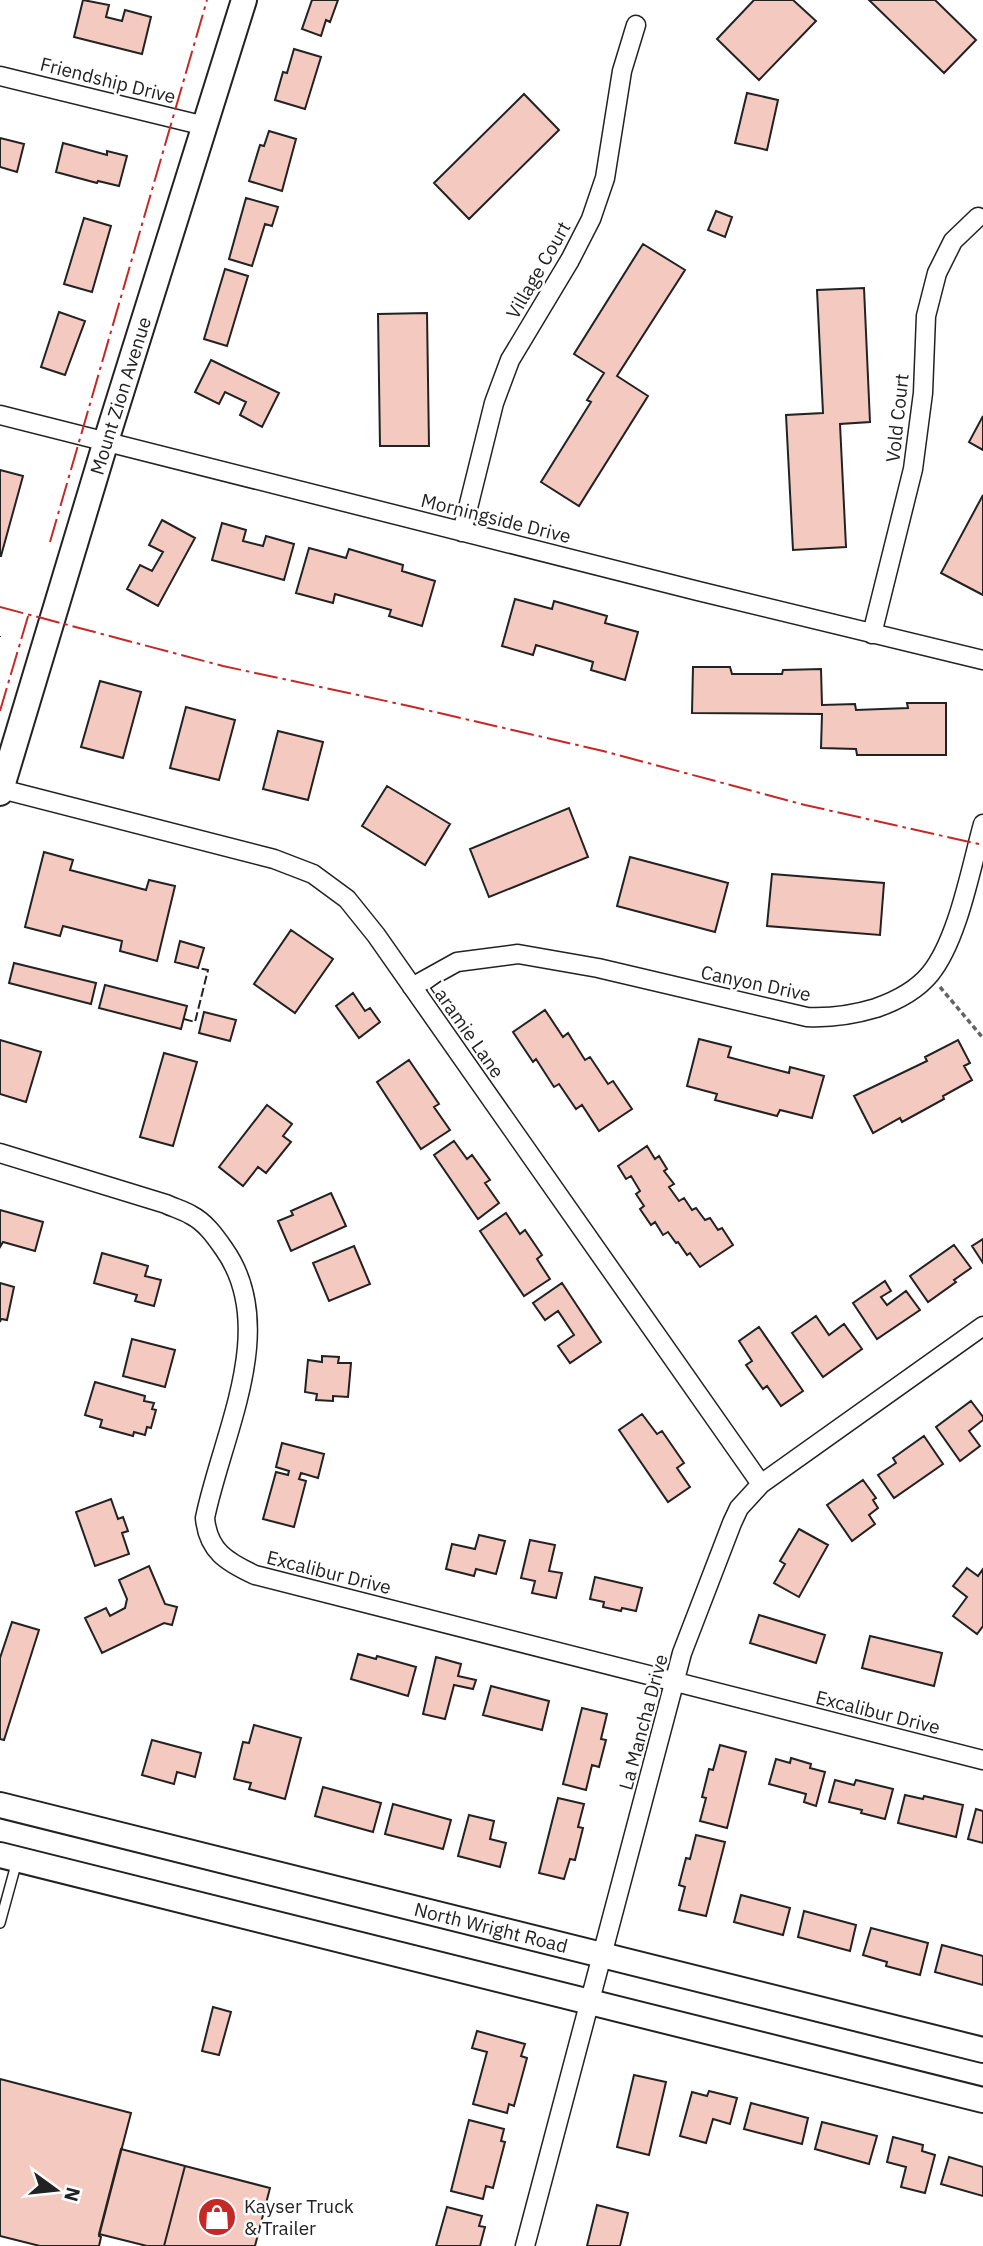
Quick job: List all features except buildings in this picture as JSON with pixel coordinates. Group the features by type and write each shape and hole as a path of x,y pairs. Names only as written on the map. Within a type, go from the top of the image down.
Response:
{"main road":[{"name":"Mount Zion Avenue","path":"1,791 106,441 244,0"},
{"name":"North Wright Road","path":"0,1805 983,2050"},
{"path":"8,1857 983,2099"}],"street":[{"name":"Village Court","path":"462,531 494,403 510,360 570,260 591,219 605,178 622,71 636,25"},
{"name":"Friendship Drive","path":"0,76 205,126"},
{"name":"Vold Court","path":"872,634 914,469 923,393 926,316 937,273 953,241 978,217"},
{"name":"Morningside Drive","path":"0,415 983,660"},
{"name":"Laramie Lane","path":"1,791 274,859 313,874 347,898 376,935 761,1484"},
{"name":"Canyon Drive","path":"412,987 457,962 518,954 598,968 766,1009 822,1018 858,1013 904,996 930,974 948,942 983,824"},
{"name":"Excalibur Drive","path":"0,1153 166,1204 191,1215 205,1225 231,1258 242,1281 249,1314 249,1340 205,1518 207,1534 213,1546 226,1559 255,1575 983,1760"},
{"name":"La Mancha Drive","path":"525,2246 689,1632 732,1522 740,1508 761,1484 983,1326"}],"lane":[{"path":"0,1923 8,1857"}],"path":[{"path":"930,974 983,1038"}],"fence":[{"path":"184,1019 195,1022 208,970 198,968"}],"power":[{"path":"50,542 207,0"},
{"path":"0,607 223,666 603,751 805,805 983,845"},
{"path":"0,711 29,613"}],"place":[{"name":"Kayser Truck & Trailer","path":"217,2217"}]}
